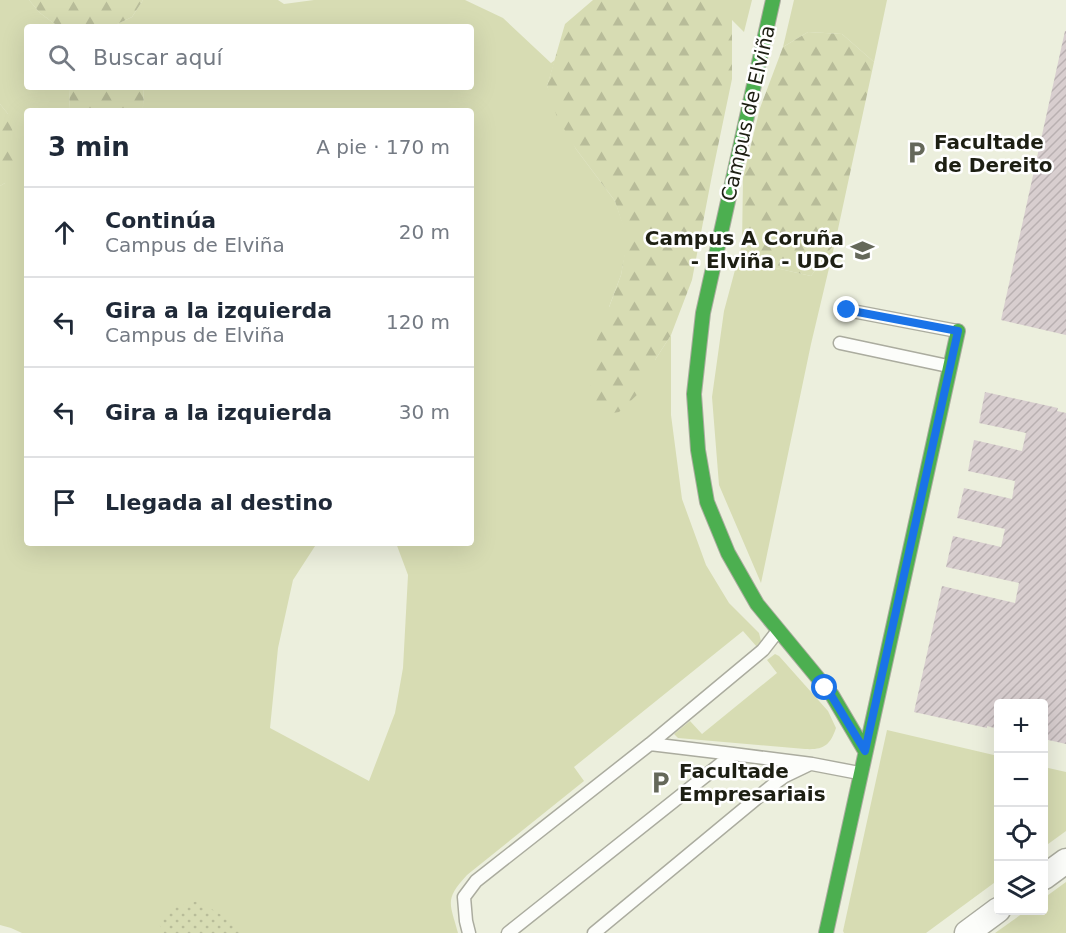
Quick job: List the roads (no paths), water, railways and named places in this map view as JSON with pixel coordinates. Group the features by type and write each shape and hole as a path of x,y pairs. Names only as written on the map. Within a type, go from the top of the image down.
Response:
{"street":[{"name":"Campus de Elviña","path":"773,0 703,314 694,394 698,450 707,502 728,554 757,604 831,695 865,751"},
{"path":"826,933 958,331"},
{"path":"1048,874 1066,861"},
{"path":"967,933 994,914"}],"lane":[{"path":"847,310 958,331"},
{"path":"840,343 951,366"},
{"path":"470,933 466,921 464,897 476,881 650,744 763,650 778,631"},
{"path":"650,744 733,753 860,773"},
{"path":"508,933 733,753"},
{"path":"594,933 784,776 812,764"}],"place":[{"name":"Facultade de Dereito","path":"916,153"},
{"name":"Campus A Coruña - Elviña - UDC","path":"862,250"},
{"name":"Facultade Empresariais","path":"661,782"}]}
